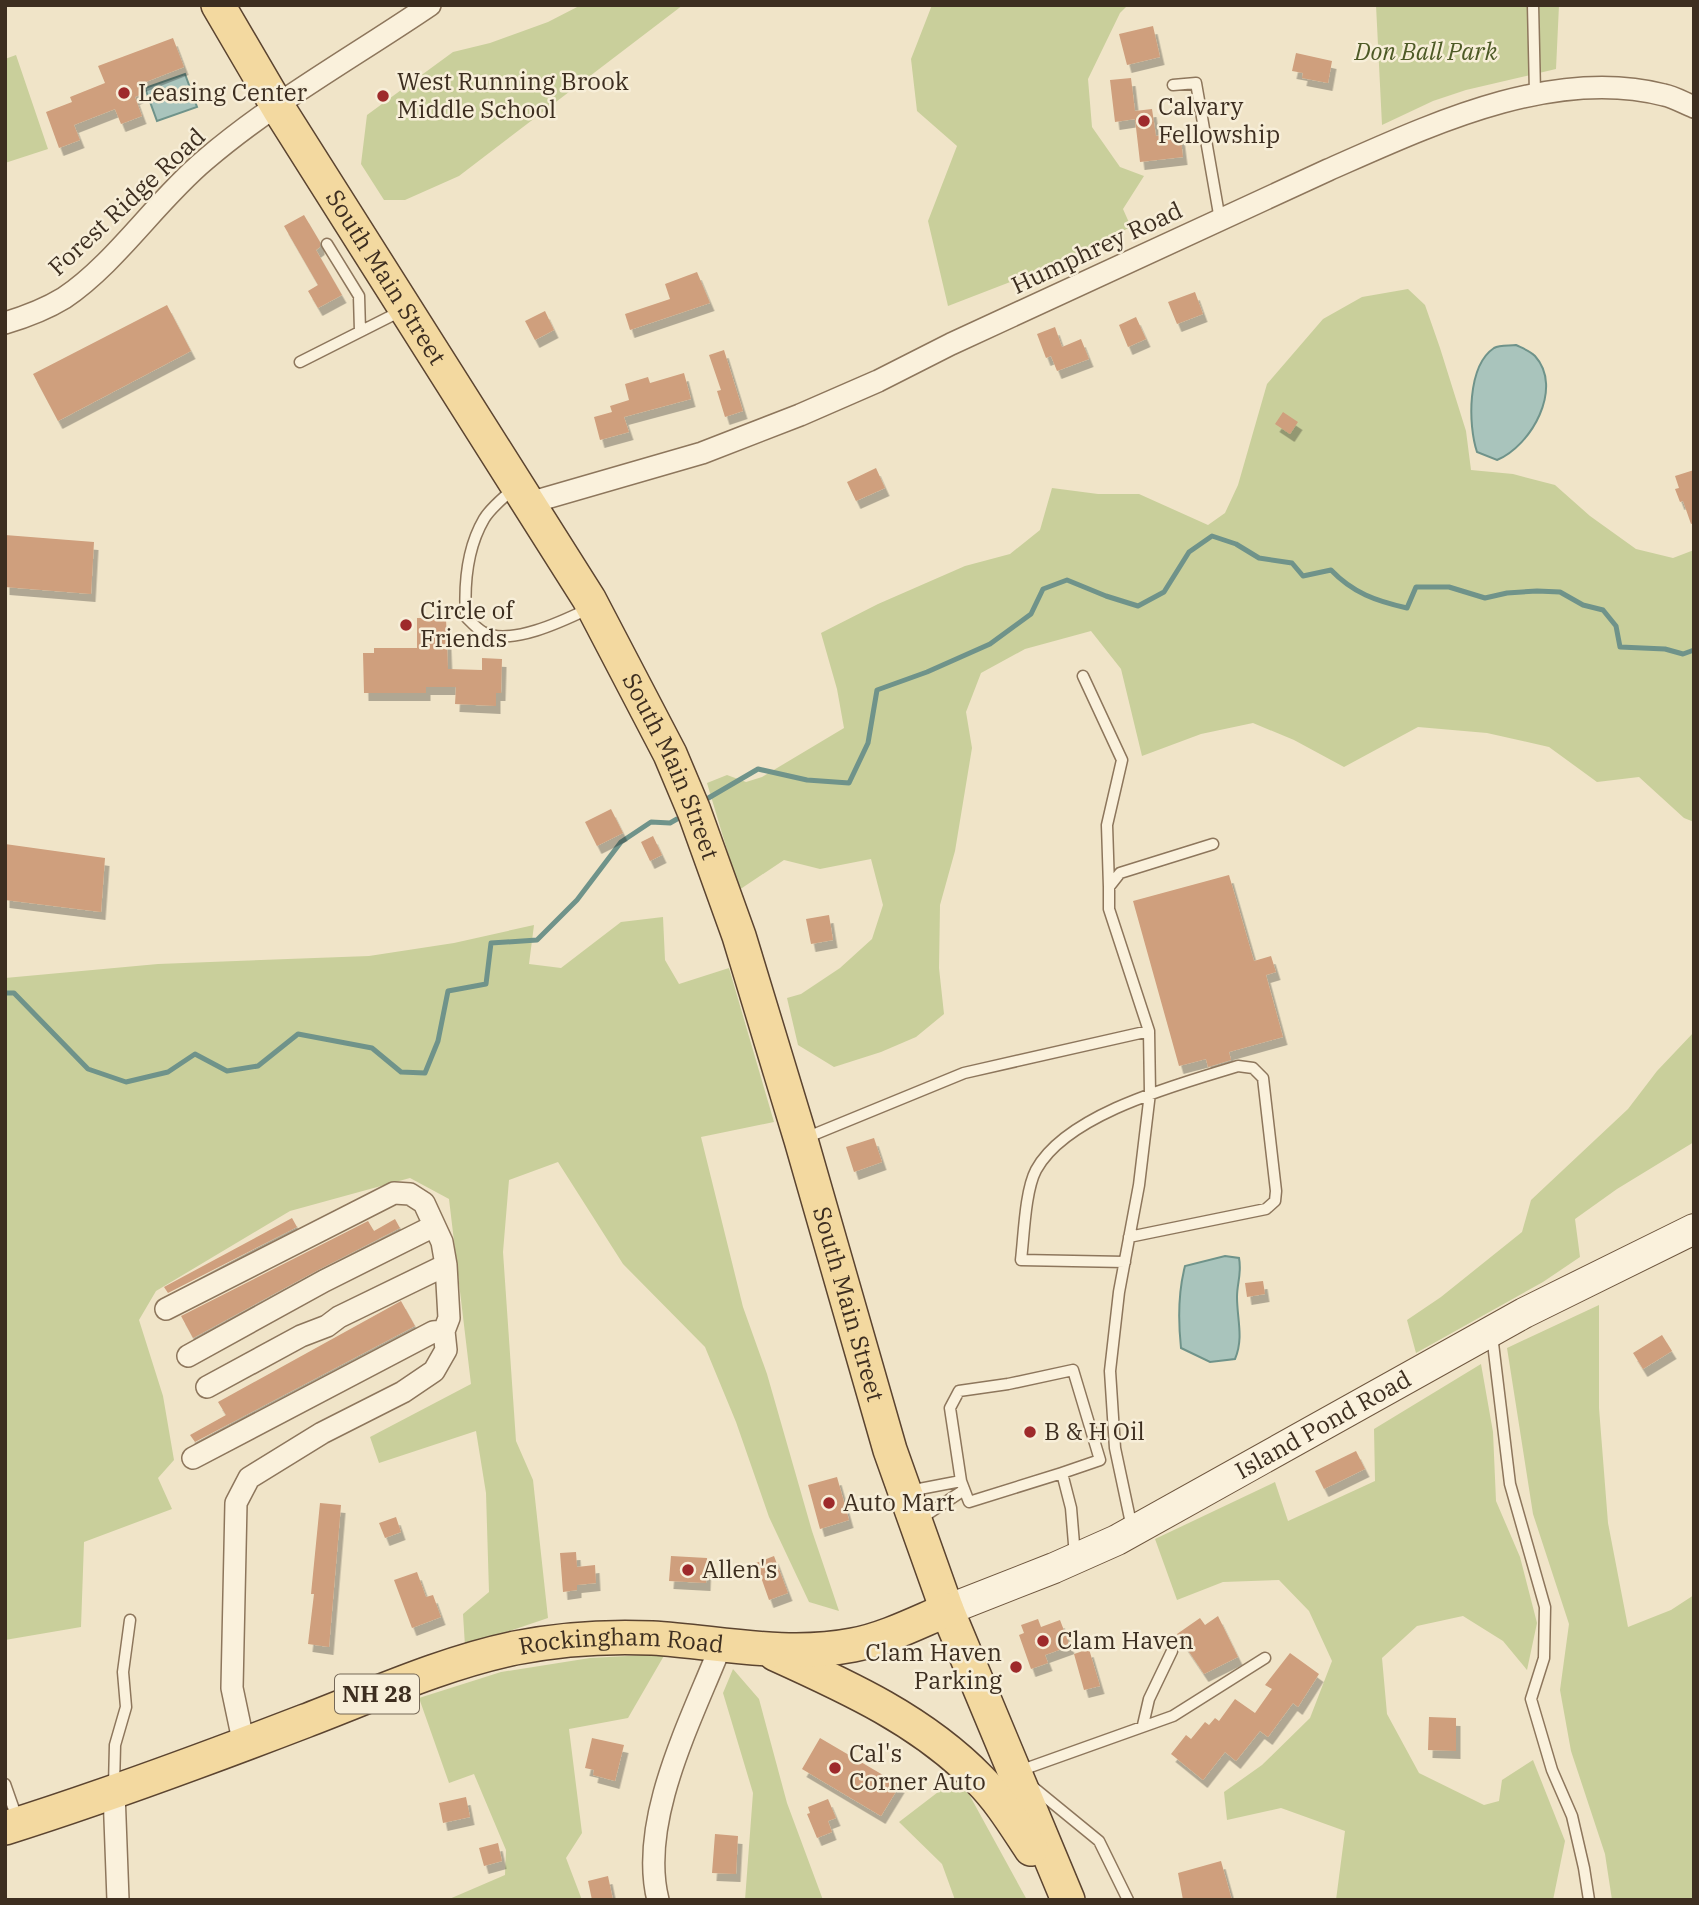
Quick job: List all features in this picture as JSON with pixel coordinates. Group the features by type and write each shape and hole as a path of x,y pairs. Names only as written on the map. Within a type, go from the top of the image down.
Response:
{"main road":[{"name":"South Main Street","path":"218,5 277,105 593,607 656,726 694,811 739,936 890,1450 947,1610"},
{"name":"Rockingham Road","path":"12,1826 244,1745 420,1677 512,1649 542,1643 598,1638 651,1638 797,1650 853,1645 876,1639 947,1610"},
{"name":"NH 28","path":"947,1610 1066,1900"},
{"name":"NH 28","path":"763,1649 834,1681 893,1712 945,1749 981,1780 997,1799 1066,1900"}],"street":[{"name":"Forest Ridge Road","path":"5,323 38,312 64,298 114,253 178,184 207,158 277,105 430,5"},
{"name":"Humphrey Road","path":"523,494 690,456 800,415 1220,220 1390,143 1464,114 1535,93 1581,88 1623,89 1665,95 1694,107"},
{"path":"166,1309 394,1193 410,1194 424,1203 442,1242 449,1318 444,1331 446,1350 434,1371 403,1392 322,1433 249,1478 236,1503 232,1688 244,1745"},
{"path":"188,1356 324,1281 434,1226"},
{"name":"Island Pond Road","path":"947,1610 1076,1558 1133,1531 1491,1330 1694,1229"},
{"path":"207,1387 301,1336 327,1326 339,1317 446,1265"},
{"path":"192,1458 433,1332 444,1331"},
{"path":"659,1900 653,1860 662,1797 721,1645"},
{"path":"114,1792 118,1900"}],"lane":[{"path":"1533,5 1535,93"},
{"path":"1173,85 1196,83 1220,220"},
{"path":"327,244 359,296 360,331"},
{"path":"300,362 406,308"},
{"path":"523,494 484,519 472,550 464,585 466,617 483,632 502,636 549,627 593,607"},
{"path":"1083,676 1122,760 1107,825 1109,909 1149,1031 1150,1093 1139,1185 1110,1371 1115,1448 1133,1531"},
{"path":"1109,887 1120,873 1213,844"},
{"path":"801,1140 964,1073 1149,1031"},
{"path":"1125,1262 1021,1260 1028,1200 1036,1170 1057,1144 1103,1114 1150,1093 1238,1066 1253,1068 1263,1078 1275,1201 1266,1209 1129,1237"},
{"path":"1491,1330 1510,1484 1545,1607 1544,1658 1531,1699 1552,1770 1573,1816 1589,1900"},
{"path":"1073,1370 1100,1460 969,1502 963,1485 950,1408 959,1391 1073,1370"},
{"path":"1062,1473 1071,1508 1076,1558"},
{"path":"910,1506 963,1485"},
{"path":"910,1506 963,1485"},
{"path":"114,1792 115,1745 126,1707 123,1672 130,1620"},
{"path":"1143,1725 1149,1699 1172,1651"},
{"path":"1015,1773 1173,1716 1265,1658"},
{"path":"1015,1773 1099,1841 1128,1900"},
{"path":"5,1784 12,1826"}],"green space":[{"path":"581,5 683,5 459,176 405,200 384,200 361,164 367,115 453,52 490,43 548,22"},
{"path":"932,5 1128,5 1120,13 1088,79 1092,127 1120,167 1144,176 1123,209 1131,227 1036,272 948,306 928,221 957,146 917,111 911,59"},
{"name":"Don Ball Park","path":"1376,5 1559,5 1556,69 1466,90 1433,101 1382,125"},
{"path":"16,55 48,149 5,163 5,59"},
{"path":"1408,289 1425,305 1440,348 1466,431 1471,470 1513,474 1555,485 1590,516 1636,549 1673,558 1694,550 1694,822 1684,818 1639,777 1597,782 1549,747 1487,733 1418,727 1344,767 1294,740 1253,723 1201,734 1142,756 1121,669 1091,631 1025,649 981,673 966,712 972,748 955,851 940,905 939,968 944,1014 916,1037 834,1067 798,1045 787,998 801,994 840,968 872,939 883,905 871,859 820,869 784,860 739,890 707,783 727,775 746,782 762,777 844,728 837,689 821,633 878,604 965,566 1010,554 1040,530 1052,488 1098,494 1139,494 1208,525 1225,513 1238,485 1267,384 1323,319 1362,297"},
{"path":"663,917 665,960 679,984 729,968 774,1122 701,1137 743,1307 767,1374 812,1531 839,1611 809,1602 769,1517 736,1422 705,1347 623,1264 558,1162 509,1180 503,1252 516,1441 533,1480 548,1618 465,1646 463,1614 489,1592 486,1493 476,1431 379,1463 370,1437 471,1384 449,1199 410,1178 290,1211 156,1291 139,1320 163,1396 174,1460 158,1478 172,1509 84,1542 81,1627 5,1640 5,978 158,964 369,956 454,943 534,925 529,964 561,968 621,922"},
{"path":"1694,1032 1694,1142 1617,1189 1575,1219 1580,1257 1543,1282 1416,1353 1407,1320 1441,1297 1522,1232 1531,1200 1628,1109 1657,1071"},
{"path":"1599,1305 1599,1408 1608,1523 1628,1627 1671,1610 1694,1595 1694,1900 1612,1900 1605,1854 1571,1751 1560,1690 1569,1624 1533,1514 1507,1348"},
{"path":"1481,1364 1493,1432 1496,1501 1520,1557 1537,1623 1527,1670 1503,1641 1463,1616 1417,1626 1382,1658 1387,1714 1419,1773 1484,1805 1499,1801 1502,1780 1533,1760 1565,1841 1553,1900 1336,1900 1345,1831 1281,1808 1227,1820 1224,1792 1262,1765 1310,1718 1332,1661 1309,1611 1279,1580 1223,1582 1177,1600 1155,1539 1275,1482 1288,1521 1375,1481 1374,1429"},
{"path":"665,1654 628,1718 569,1729 582,1833 566,1858 582,1900 447,1900 505,1875 506,1850 474,1774 449,1783 419,1698 501,1672 590,1658"},
{"path":"733,1669 759,1699 787,1803 823,1900 745,1900 753,1793 723,1693"},
{"path":"959,1776 1027,1900 955,1900 942,1864 899,1822"}],"water":[{"path":"185,74 197,107 157,121 145,88"},
{"path":"1516,345 1533,354 1543,369 1545,399 1532,429 1510,453 1497,460 1477,452 1471,412 1474,382 1485,357 1494,348"},
{"path":"1225,1256 1239,1258 1239,1344 1235,1359 1210,1362 1181,1348 1181,1286 1185,1266"}],"building":[{"path":"1153,26 1160,57 1127,65 1119,34"},
{"name":"Leasing Center","path":"173,38 184,67 138,85 142,94 135,97 142,116 121,124 115,109 74,125 80,140 59,148 46,112 72,102 70,97 105,83 98,66"},
{"path":"1296,53 1332,61 1328,83 1302,78 1303,73 1292,71"},
{"name":"Calvary Fellowship","path":"1131,78 1135,111 1152,109 1156,136 1180,133 1183,157 1140,162 1135,119 1115,122 1110,80"},
{"path":"304,215 320,242 320,247 316,250 342,295 318,308 308,291 318,285 284,226"},
{"path":"697,272 710,303 630,330 625,314 670,299 665,284"},
{"path":"1195,292 1203,314 1177,324 1168,302"},
{"path":"167,305 191,351 58,421 33,374"},
{"path":"545,311 554,330 535,340 525,321"},
{"path":"1136,317 1146,339 1128,347 1119,325"},
{"path":"1055,327 1062,347 1081,339 1089,359 1057,371 1051,356 1046,358 1037,334"},
{"path":"724,350 743,411 725,417 717,391 721,390 709,355"},
{"path":"684,373 691,399 624,417 629,432 600,440 594,417 612,412 610,406 629,400 625,384 648,377 650,383"},
{"path":"1283,412 1298,422 1290,434 1275,424"},
{"path":"876,468 885,488 856,501 847,482"},
{"path":"1694,470 1694,523 1691,524 1683,501 1680,502 1675,489 1679,488 1675,476"},
{"path":"5,535 94,542 91,594 5,587"},
{"path":"417,618 446,618 448,669 482,670 482,658 502,659 501,693 496,693 496,706 455,704 456,687 426,687 426,693 364,693 363,653 374,653 374,648 417,648"},
{"path":"611,809 623,833 597,846 585,822"},
{"path":"653,836 662,855 650,861 641,842"},
{"path":"5,844 105,858 101,912 5,900"},
{"path":"1229,875 1254,961 1271,956 1276,972 1266,975 1283,1037 1229,1052 1231,1060 1208,1067 1206,1059 1179,1066 1133,901"},
{"path":"829,915 833,940 811,944 806,919"},
{"path":"874,1138 882,1162 854,1172 846,1147"},
{"path":"292,1218 297,1227 168,1293 164,1287"},
{"path":"395,1219 400,1228 193,1338 181,1316 368,1221 374,1231"},
{"path":"1263,1281 1265,1294 1247,1297 1245,1283"},
{"path":"401,1301 415,1326 195,1442 190,1435 226,1415 218,1402"},
{"path":"1662,1335 1672,1351 1643,1369 1633,1353"},
{"path":"1356,1451 1365,1469 1324,1489 1315,1471"},
{"name":"Auto Mart","path":"837,1477 849,1520 820,1529 808,1485"},
{"path":"320,1503 341,1505 329,1647 308,1644"},
{"path":"396,1517 401,1532 385,1538 379,1523"},
{"path":"576,1552 577,1567 595,1565 596,1583 577,1585 577,1590 563,1592 560,1553"},
{"name":"Allen's","path":"671,1556 707,1558 706,1583 669,1581"},
{"path":"774,1556 788,1593 769,1600 756,1563"},
{"path":"417,1572 426,1597 433,1595 441,1617 412,1628 394,1580"},
{"path":"1218,1616 1238,1657 1204,1674 1177,1634 1200,1618 1205,1625"},
{"name":"Clam Haven","path":"1038,1619 1041,1627 1060,1620 1070,1646 1045,1655 1048,1663 1031,1669 1019,1635 1024,1633 1021,1625"},
{"path":"1089,1649 1100,1686 1084,1690 1074,1654"},
{"path":"1290,1653 1319,1674 1298,1707 1293,1703 1268,1737 1260,1731 1236,1761 1225,1752 1203,1780 1171,1754 1186,1735 1191,1739 1205,1722 1209,1725 1215,1718 1219,1721 1235,1699 1255,1713 1272,1689 1265,1685"},
{"path":"1429,1717 1456,1718 1456,1751 1428,1750"},
{"path":"592,1738 624,1745 615,1781 593,1775 594,1770 585,1768"},
{"name":"Cal's Corner Auto","path":"820,1738 900,1785 881,1816 802,1769"},
{"path":"466,1797 470,1817 443,1823 439,1803"},
{"path":"828,1799 836,1818 828,1821 832,1832 817,1838 807,1814 810,1813 808,1807"},
{"path":"715,1834 738,1836 736,1874 712,1873"},
{"path":"498,1843 502,1861 484,1866 479,1848"},
{"path":"1221,1861 1232,1900 1183,1900 1178,1873"},
{"path":"608,1876 613,1900 592,1900 588,1881"}],"waterway":[{"path":"705,800 758,769 807,780 849,783 868,743 877,690 927,672 990,644 1031,614 1043,589 1067,580 1138,606 1164,592 1189,552 1212,536 1236,544 1259,558 1292,563 1303,576 1331,570 1348,585 1366,595 1407,608 1416,587 1449,587 1485,598 1507,593 1560,592 1583,605 1603,610 1616,626 1620,647 1665,649 1683,654 1694,650"},
{"path":"5,993 14,993 88,1069 126,1082 168,1072 195,1054 227,1071 258,1066 298,1034 372,1048 401,1072 425,1073 438,1041 448,991 486,984 491,943 537,940 577,900 621,842 651,822 670,823 677,819"}],"place":[{"name":"Leasing Center","path":"124,93"},
{"name":"West Running Brook Middle School","path":"383,96"},
{"name":"Calvary Fellowship","path":"1144,121"},
{"name":"Circle of Friends","path":"406,625"},
{"name":"B & H Oil","path":"1030,1432"},
{"name":"Auto Mart","path":"829,1503"},
{"name":"Allen's","path":"688,1570"},
{"name":"Clam Haven","path":"1043,1641"},
{"name":"Clam Haven Parking","path":"1016,1667"},
{"name":"Cal's Corner Auto","path":"835,1768"}]}
